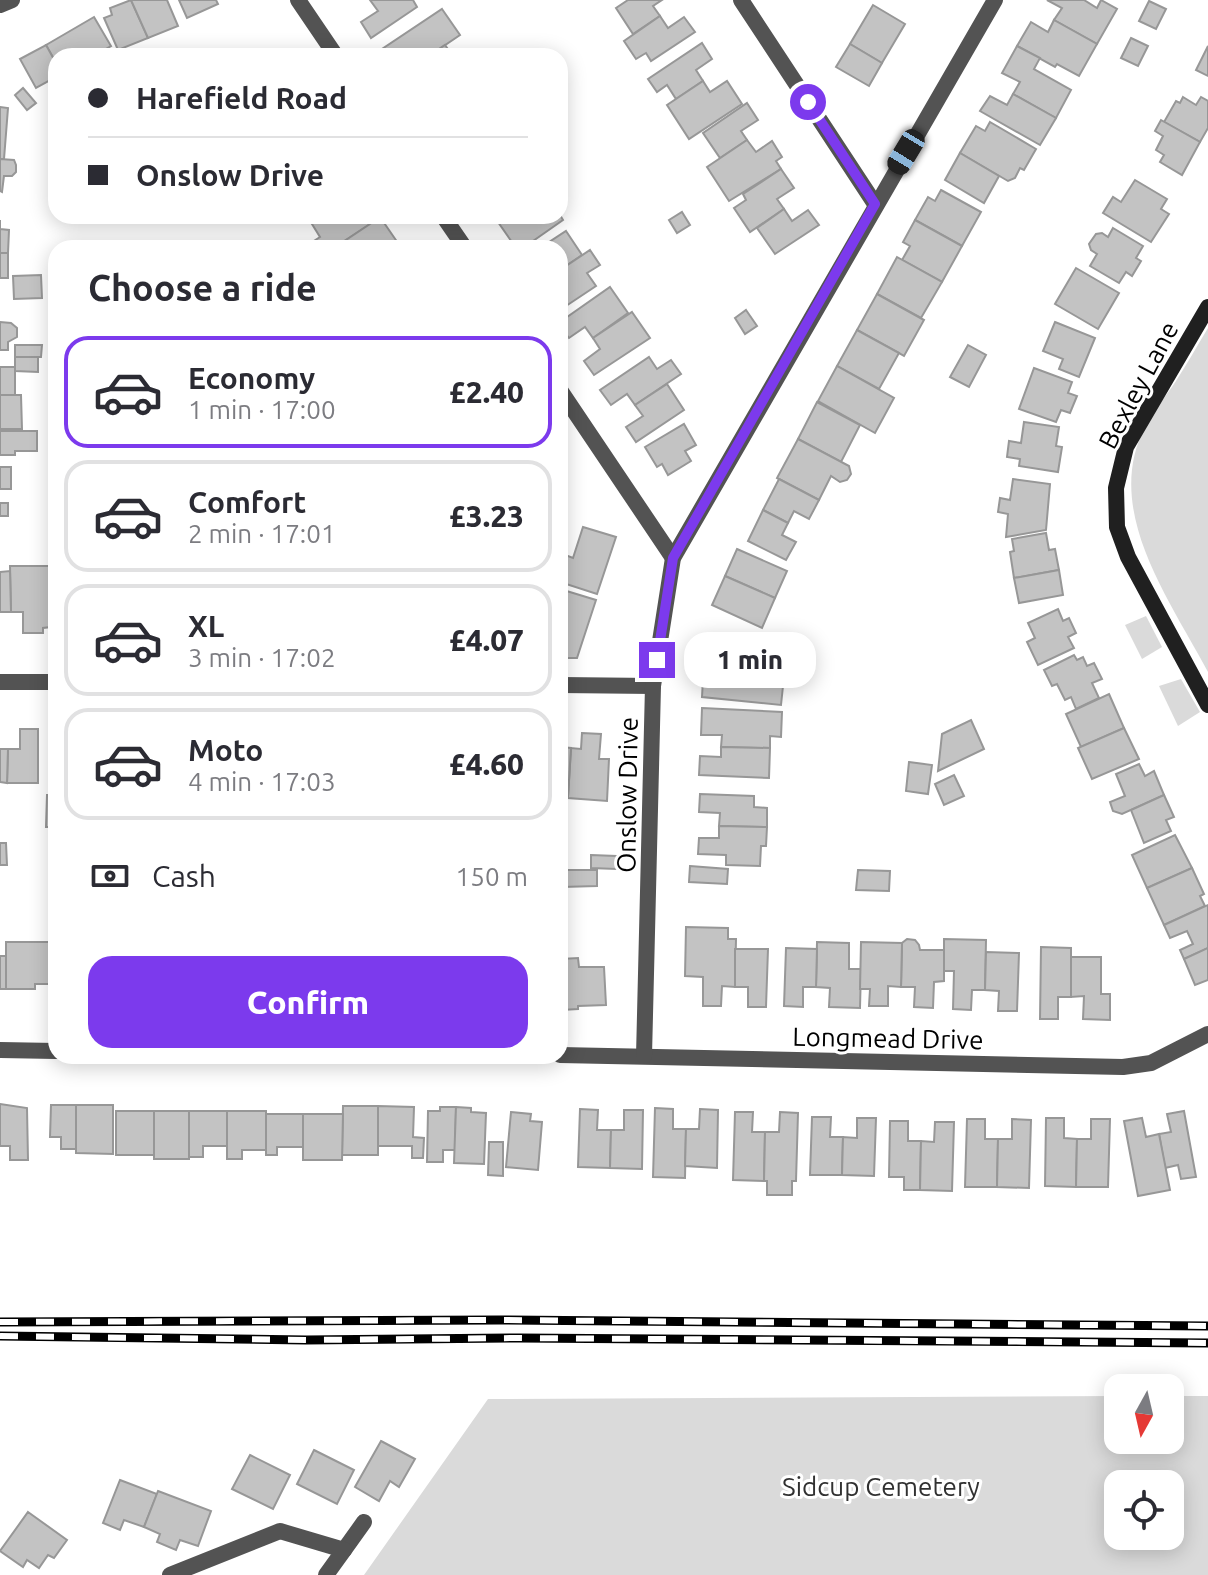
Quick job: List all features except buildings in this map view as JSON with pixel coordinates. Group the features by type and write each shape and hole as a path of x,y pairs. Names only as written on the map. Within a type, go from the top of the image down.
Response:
{"street":[{"path":"0,5 12,0"},
{"path":"298,0 331,48"},
{"path":"741,0 875,204"},
{"name":"Onslow Drive","path":"644,1056 653,686 673,558 995,0"},
{"name":"Bexley Lane","path":"1208,307 1126,447 1116,488 1117,527 1128,557 1208,705"},
{"path":"568,402 673,558"},
{"path":"0,682 48,682"},
{"path":"568,685 653,686"},
{"name":"Longmead Drive","path":"568,1055 1123,1067 1151,1063 1208,1034"},
{"path":"0,1050 48,1051"},
{"path":"326,1575 364,1522"},
{"path":"170,1575 280,1531 344,1550"}],"green space":[{"path":"1208,328 1208,672 1146,554 1136,522 1131,490 1134,458 1145,427"},
{"path":"1146,616 1162,647 1142,659 1125,625"},
{"path":"1181,679 1200,712 1178,726 1159,686"},
{"name":"Sidcup Cemetery","path":"1104,1396 1104,1454 1184,1454 1184,1396 1208,1396 1208,1575 364,1575 488,1399"}],"railway":[{"path":"0,1322 499,1320 1208,1326"},
{"path":"0,1336 1208,1343"}],"route":[{"path":"657,660 673,558 875,204 808,102"}]}
